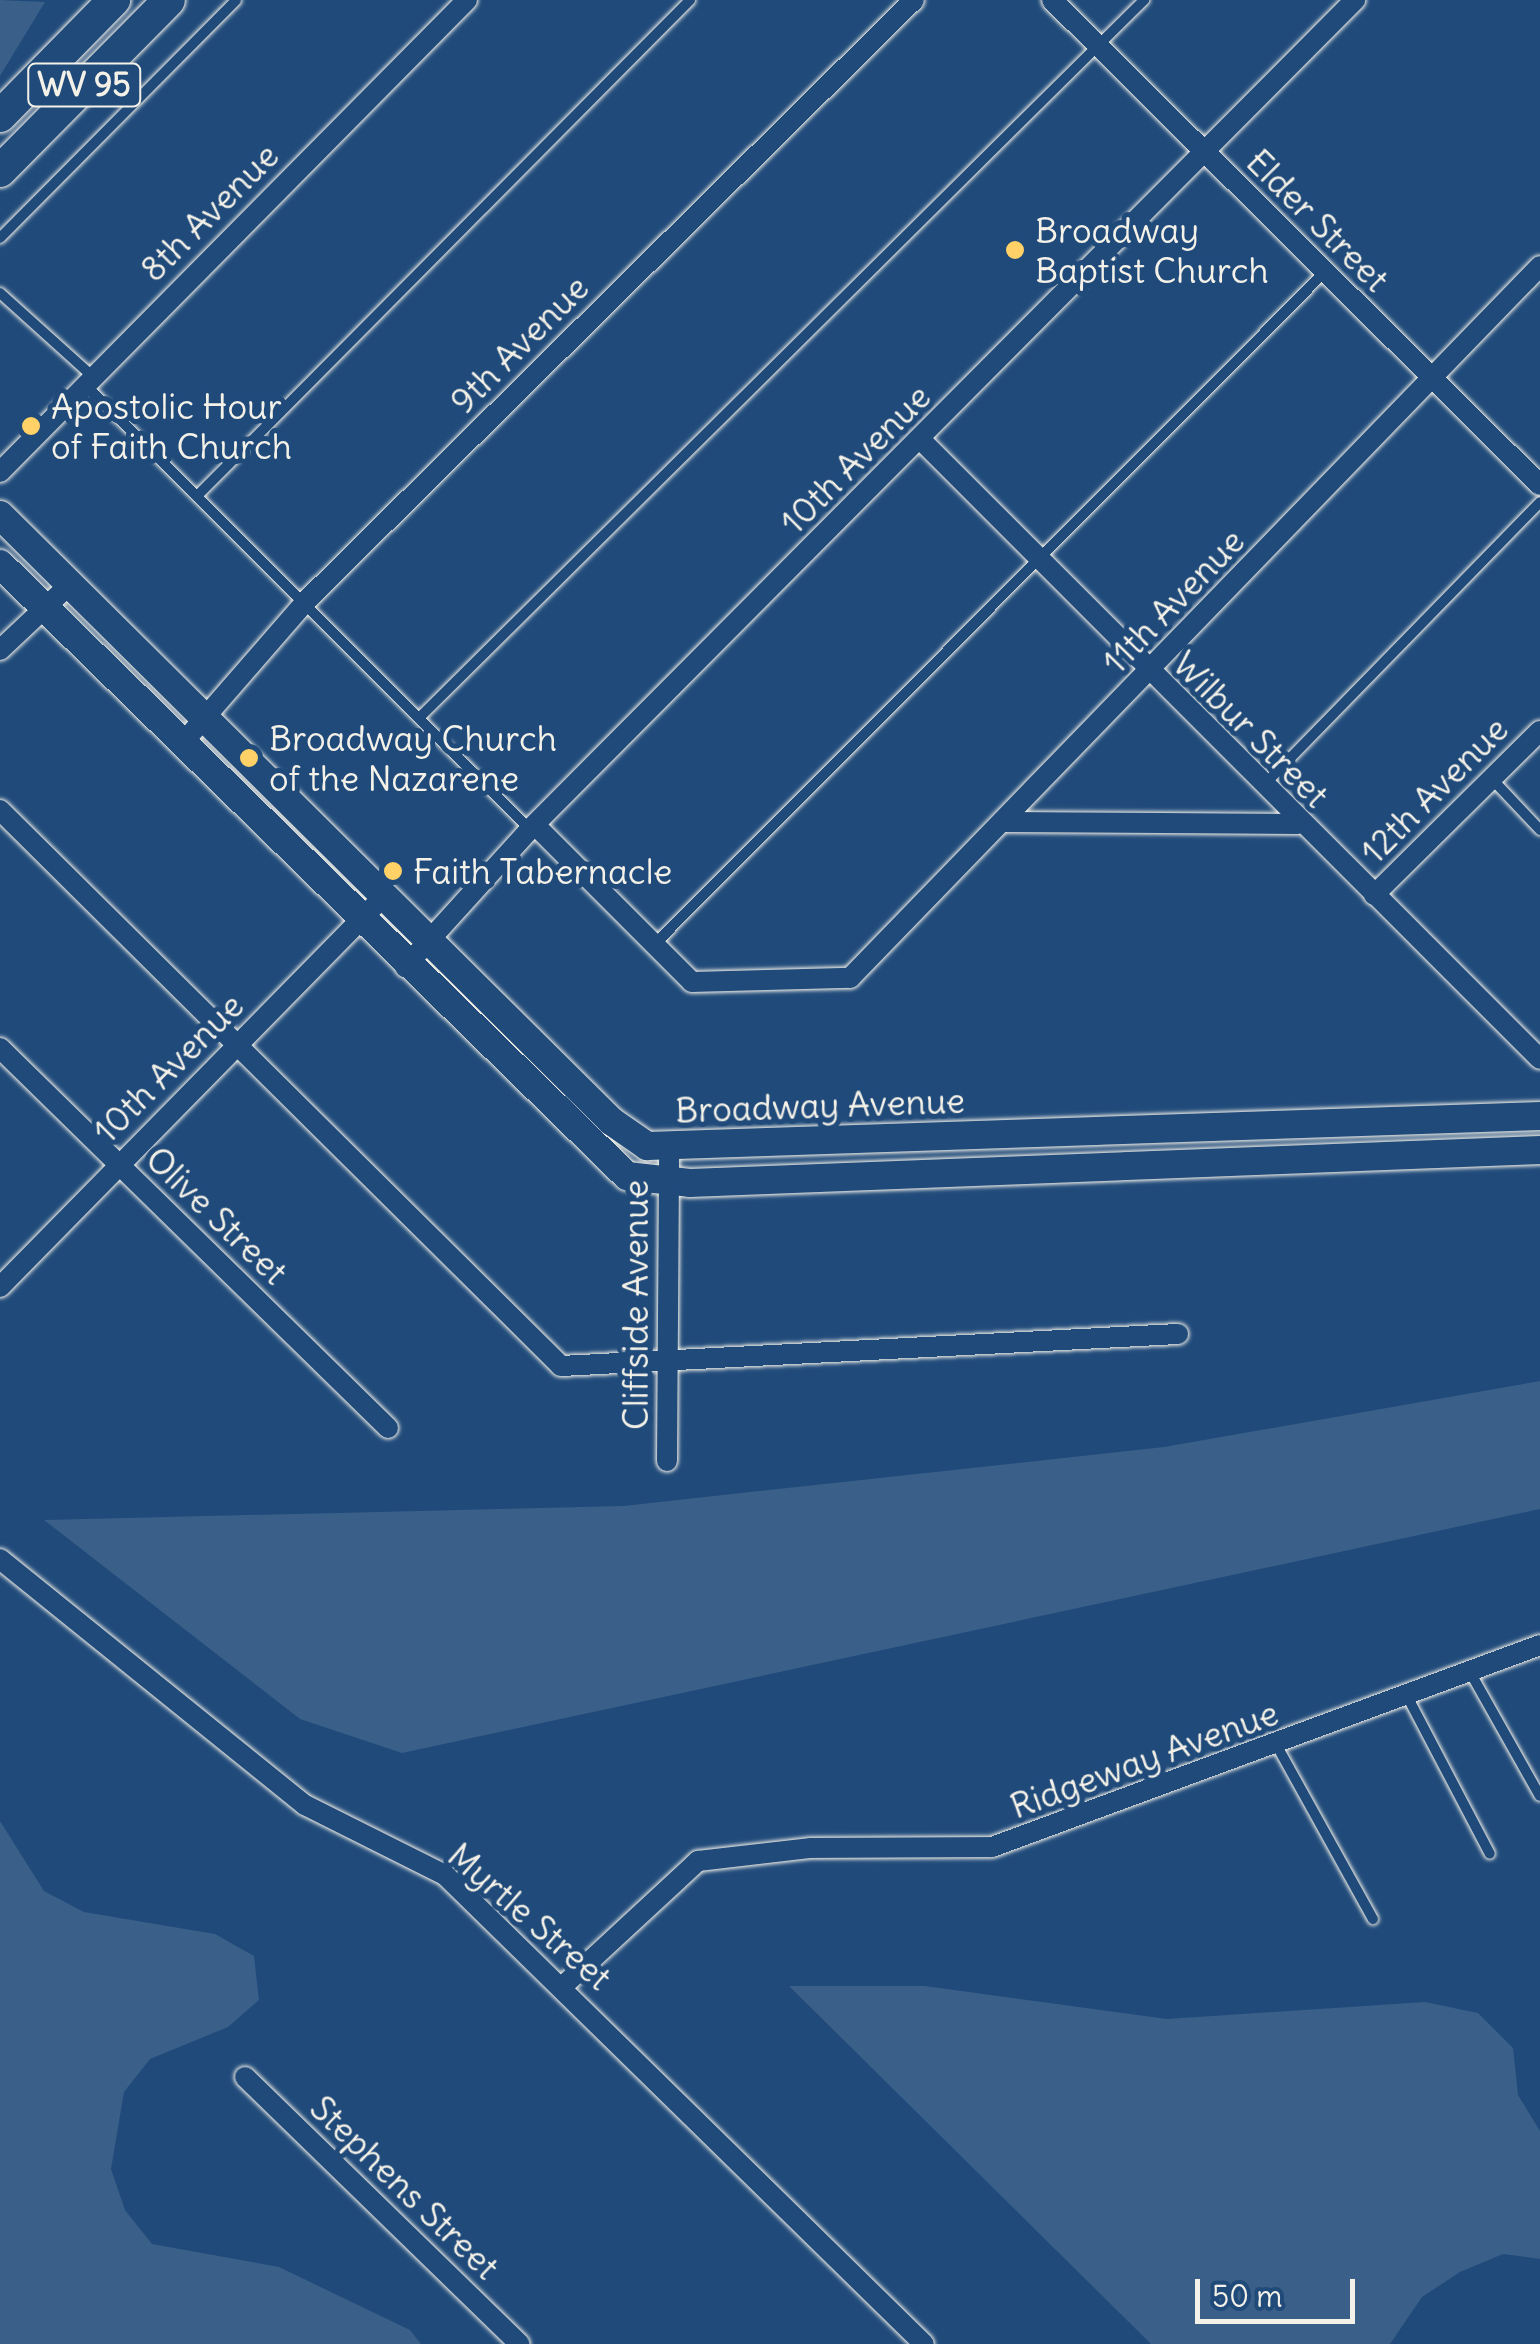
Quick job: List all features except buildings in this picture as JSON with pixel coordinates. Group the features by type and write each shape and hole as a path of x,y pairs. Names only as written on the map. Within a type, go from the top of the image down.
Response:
{"main road":[{"name":"WV 95","path":"0,116 114,0"},
{"name":"WV 95","path":"0,170 169,0"},
{"name":"Broadway Avenue","path":"0,515 611,1121 637,1142 669,1150 1540,1116"},
{"name":"Broadway Avenue","path":"0,564 405,967 599,1156 627,1176 666,1183 1540,1150"}],"street":[{"name":"8th Avenue","path":"0,472 87,379 467,0"},
{"name":"9th Avenue","path":"181,745 308,598 914,0"},
{"name":"Elder Street","path":"1052,0 1540,485"},
{"name":"10th Avenue","path":"405,967 532,827 1355,0"},
{"name":"11th Avenue","path":"655,944 692,982 850,978 1435,382 1540,266"},
{"name":"Wilbur Street","path":"921,440 1262,788 1540,1060"},
{"path":"0,650 70,584"},
{"name":"12th Avenue","path":"1374,895 1540,732"},
{"path":"0,810 562,1366 1178,1334"},
{"path":"1006,822 1298,824"},
{"path":"532,827 655,944"},
{"name":"10th Avenue","path":"2,1282 234,1042 384,896"},
{"name":"Olive Street","path":"0,1048 388,1428"},
{"name":"Cliffside Avenue","path":"667,1460 669,1150"},
{"name":"Myrtle Street","path":"0,1559 305,1804 445,1875 564,1985 924,2344"},
{"name":"Ridgeway Avenue","path":"564,1985 698,1861 810,1848 992,1847 1277,1746 1540,1645"},
{"name":"Stephens Street","path":"245,2077 520,2344"}],"lane":[{"path":"0,238 236,0"},
{"path":"198,495 690,0"},
{"path":"421,716 1144,0"},
{"path":"655,944 1324,272"},
{"path":"0,292 532,827"},
{"path":"1262,788 1540,502"},
{"path":"1492,779 1540,830"},
{"path":"1470,1672 1540,1796"},
{"path":"1407,1696 1490,1854"},
{"path":"1277,1746 1373,1919"}],"shaded area":[{"path":"0,0 45,2 0,76"},
{"path":"1540,1381 1540,1509 402,1753 300,1719 44,1520 623,1506 1164,1447"},
{"path":"0,1821 44,1891 84,1912 215,1934 254,1956 259,2000 228,2027 150,2059 124,2092 111,2169 125,2210 152,2244 279,2267 410,2330 421,2344 0,2344"},
{"path":"789,1986 925,1986 1167,2019 1425,2002 1478,2013 1513,2048 1518,2095 1540,2131 1540,2259 1503,2254 1460,2272 1422,2297 1390,2344 1151,2344"}],"place":[{"name":"Broadway Baptist Church","path":"1015,250"},
{"name":"Apostolic Hour of Faith Church","path":"31,426"},
{"name":"Broadway Church of the Nazarene","path":"249,758"},
{"name":"Faith Tabernacle","path":"393,871"}]}
